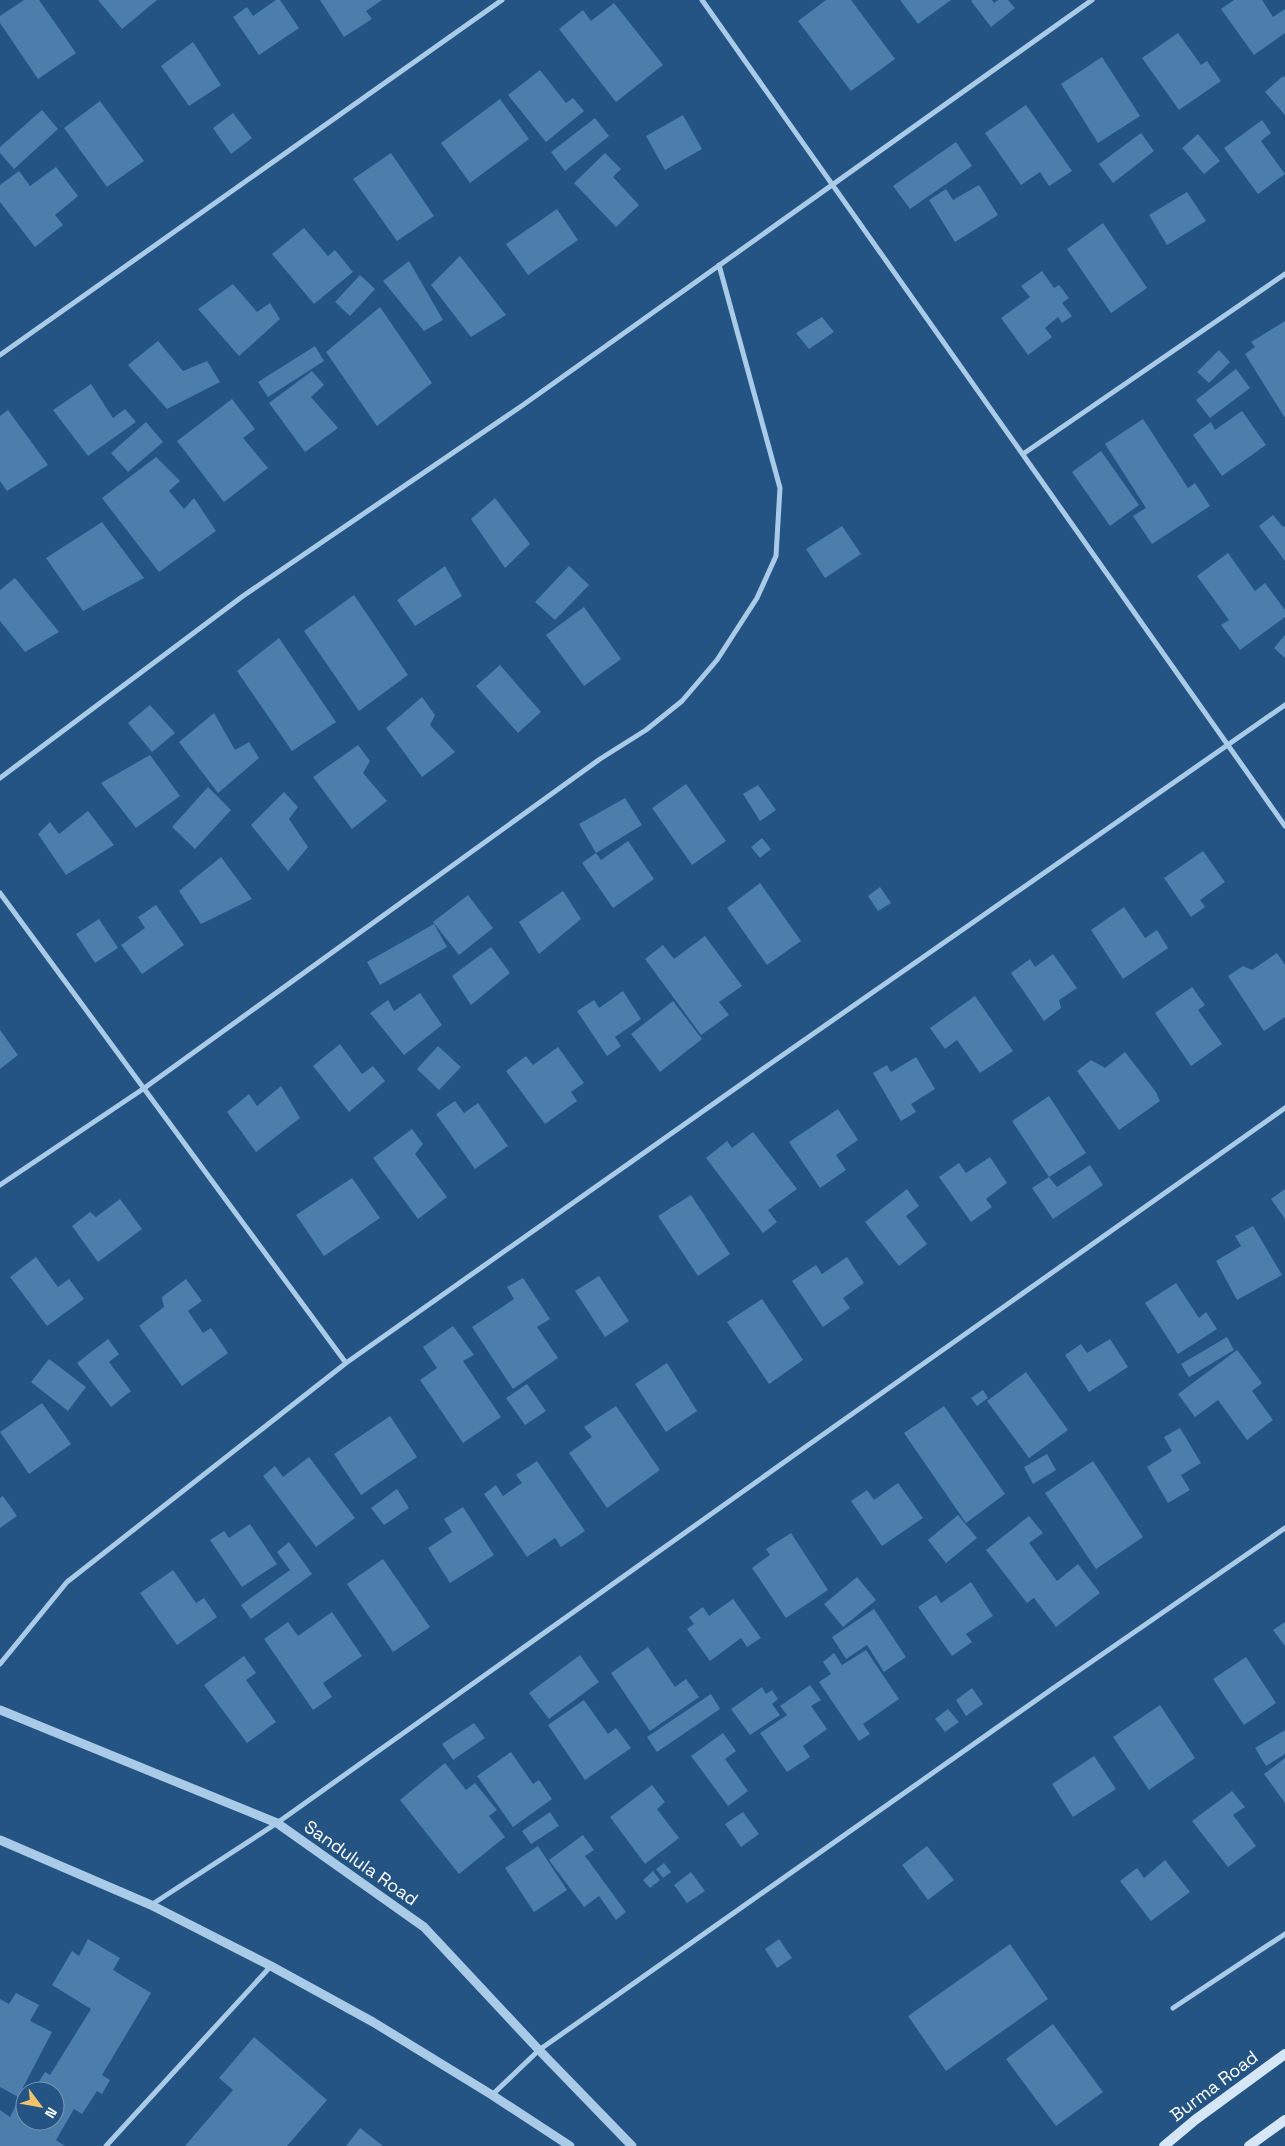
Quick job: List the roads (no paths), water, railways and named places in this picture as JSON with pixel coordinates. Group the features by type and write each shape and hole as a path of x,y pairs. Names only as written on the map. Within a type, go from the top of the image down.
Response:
{"main road":[{"name":"Burma Road","path":"1164,2146 1195,2120 1285,2054"},
{"path":"1249,2146 1285,2120"}],"street":[{"path":"0,355 502,0"},
{"path":"702,0 1285,826"},
{"path":"0,778 244,596 523,404 1092,0"},
{"path":"0,1185 143,1088 600,759 646,730 682,701 717,660 757,598 776,556 780,488 719,266"},
{"path":"1023,454 1285,274"},
{"path":"0,1664 67,1582 346,1363 758,1071 1285,705"},
{"path":"0,893 346,1363"},
{"path":"151,1905 278,1824 804,1448 1285,1108"},
{"path":"492,2095 539,2050 1285,1528"},
{"name":"Sandulula Road","path":"0,1710 278,1824 424,1927 632,2146"},
{"path":"0,1840 151,1905 271,1966 373,2022 492,2095 570,2146"},
{"path":"1174,2008 1285,1934"},
{"path":"106,2146 271,1966"}]}
